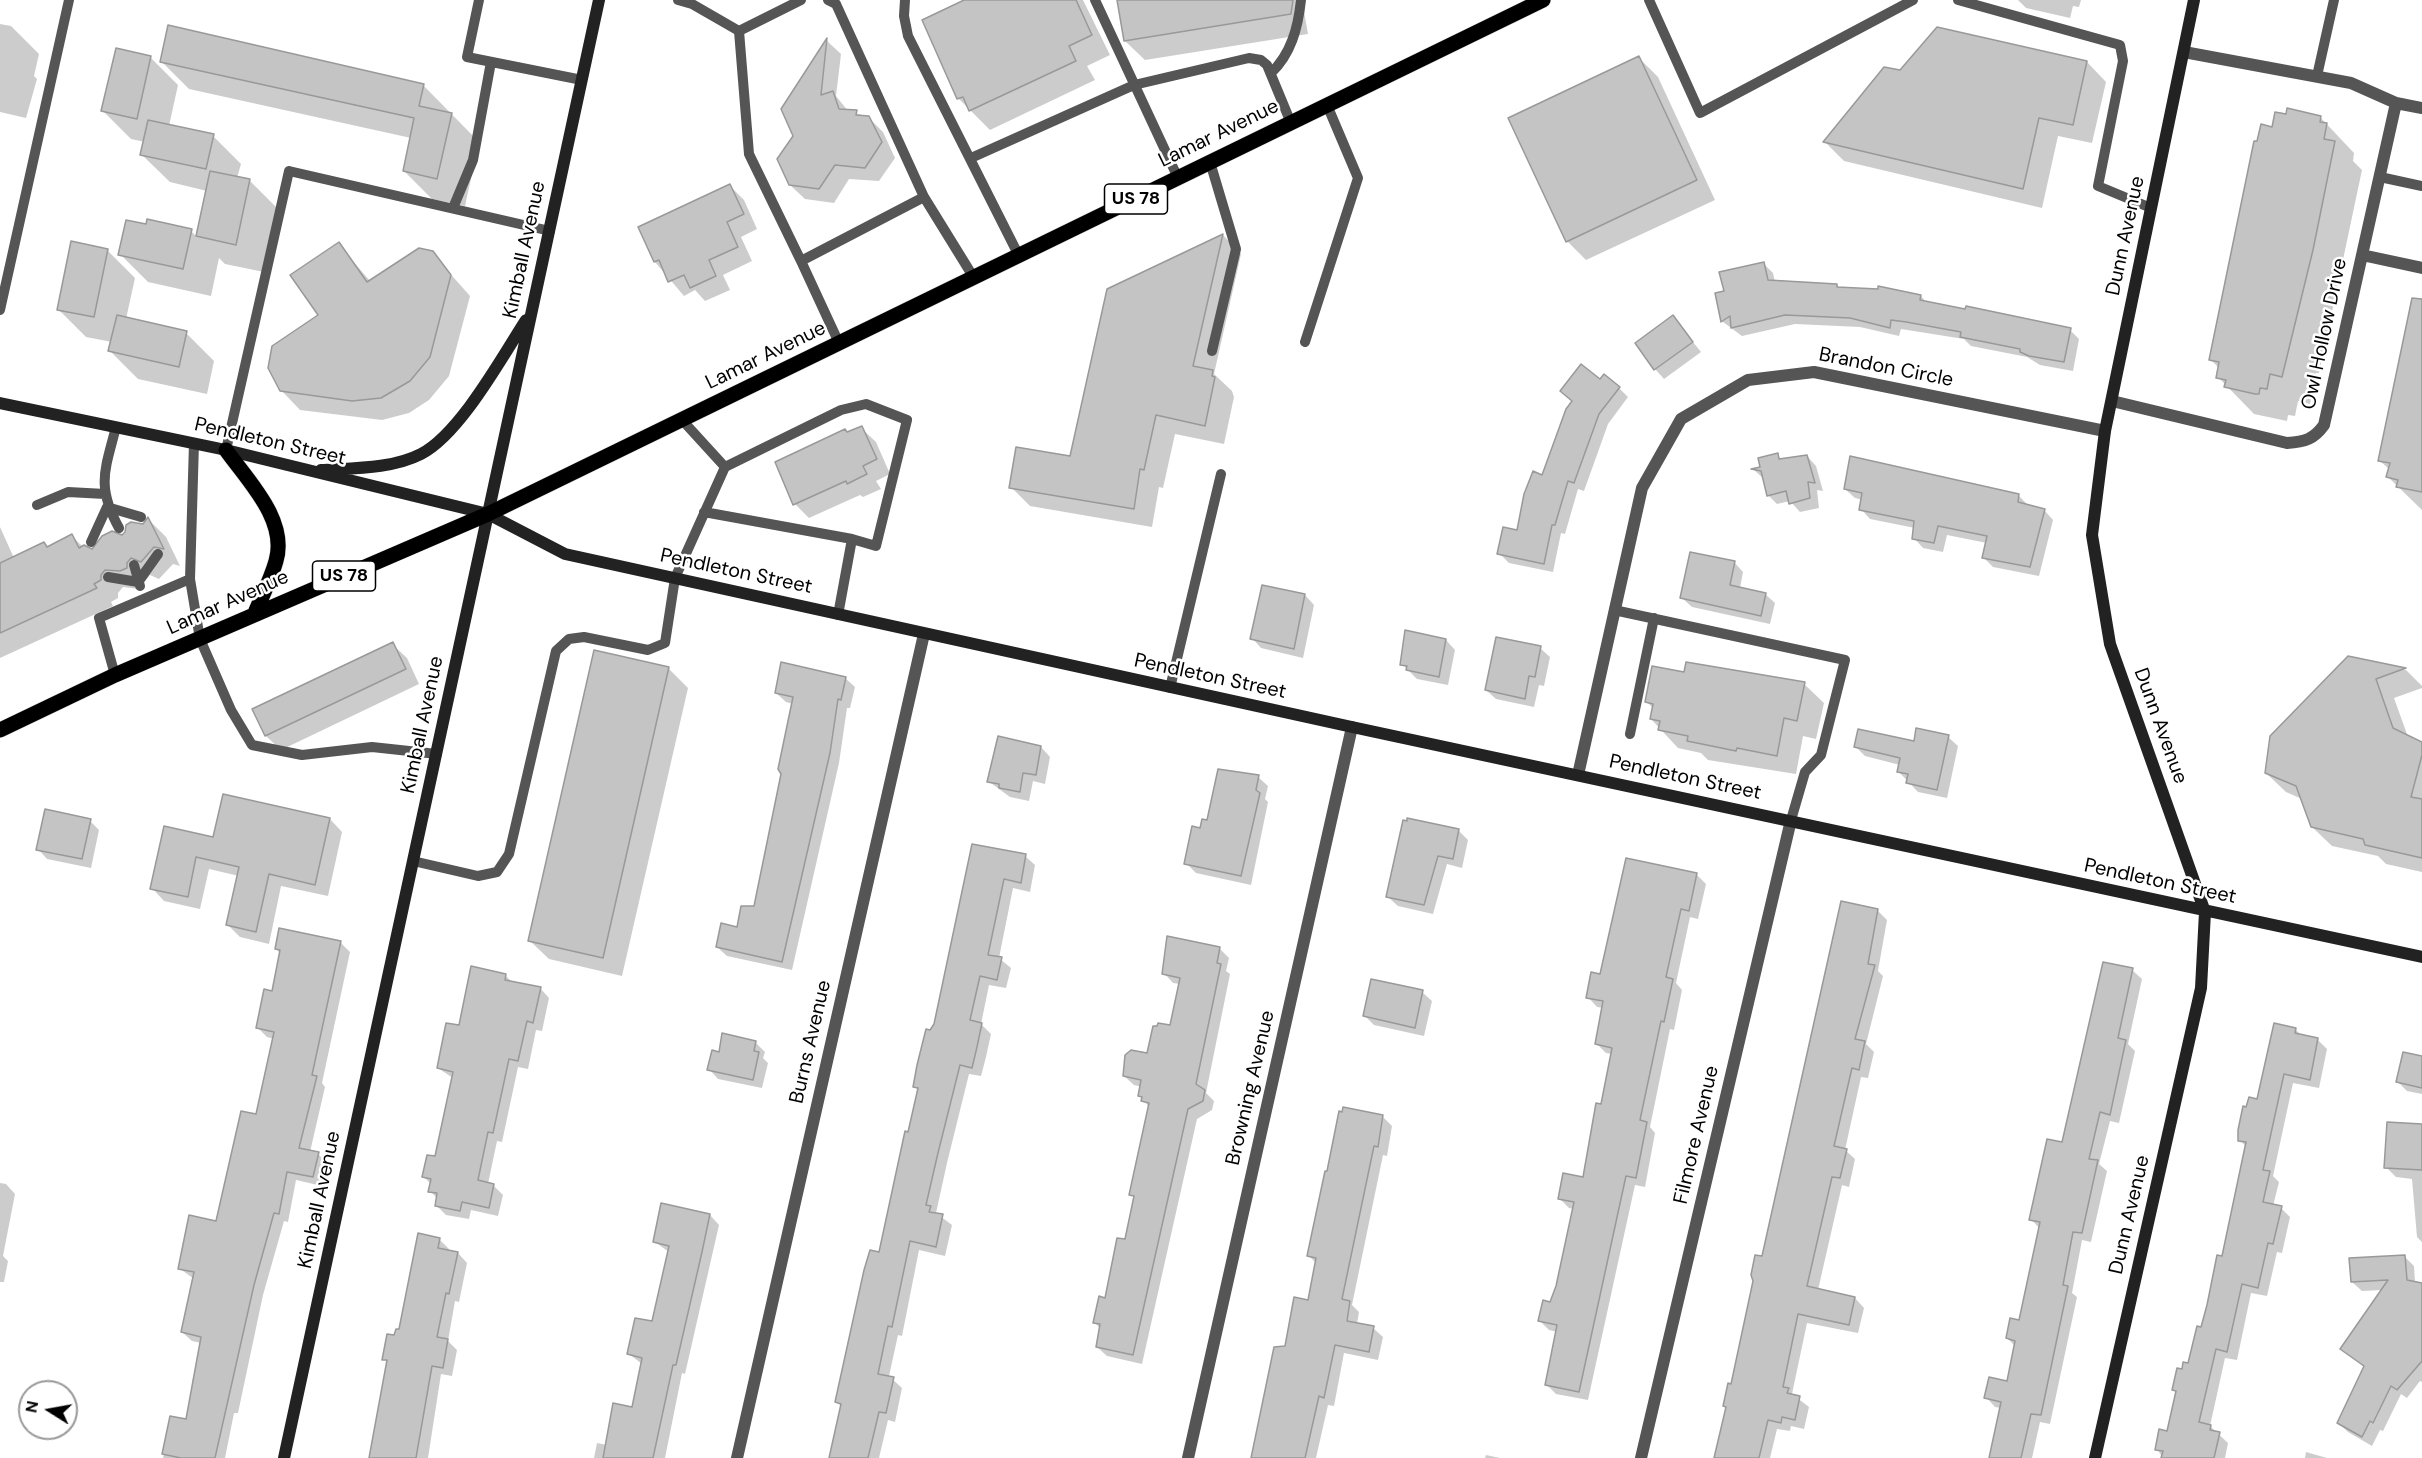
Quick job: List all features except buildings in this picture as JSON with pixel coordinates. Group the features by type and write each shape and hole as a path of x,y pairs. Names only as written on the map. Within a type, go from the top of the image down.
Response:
{"main road":[{"name":"Kimball Avenue","path":"284,1458 599,0"},
{"name":"Lamar Avenue","path":"1,732 115,675 488,514 1543,0"},
{"name":"Dunn Avenue","path":"2095,1458 2201,988 2205,912 2110,644 2092,535 2105,431 2194,0"},
{"path":"309,471 387,465 422,454 446,435 487,381 531,311"},
{"name":"Pendleton Street","path":"0,403 226,450 488,514 565,554 1170,688 2422,957"},
{"path":"226,450 270,512 278,534 276,560 255,614"}],"street":[{"path":"2184,52 2351,83 2396,103 2422,108"},
{"name":"Owl Hollow Drive","path":"2112,401 2287,443 2305,442 2317,436 2325,425 2396,103"},
{"path":"2362,255 2422,268"},
{"name":"Brandon Circle","path":"1578,775 1642,488 1681,419 1748,380 1814,372 2105,431"},
{"name":"Burns Avenue","path":"737,1458 924,634"},
{"name":"Browning Avenue","path":"1188,1458 1352,727"},
{"name":"Filmore Avenue","path":"1641,1458 1791,820"}],"lane":[{"path":"0,309 69,0"},
{"path":"479,0 467,57 582,80"},
{"path":"678,0 692,4 739,31"},
{"path":"739,31 801,0"},
{"path":"905,0 904,16 908,36 1019,256"},
{"path":"1095,0 1178,178"},
{"path":"1271,73 1280,65 1291,46 1301,0"},
{"path":"1649,0 1700,113 1912,0"},
{"path":"1958,0 2120,45 2123,61 2098,186 2151,208"},
{"path":"2317,76 2334,0"},
{"path":"832,2 924,197 974,278"},
{"path":"739,31 748,154 839,343"},
{"path":"971,158 1134,85 1249,58 1264,62 1271,73 1291,123"},
{"path":"453,208 473,160 490,62"},
{"path":"1305,342 1358,178 1327,105"},
{"path":"1210,162 1236,249 1212,351"},
{"path":"226,450 289,171 550,231"},
{"path":"2380,177 2422,186"},
{"path":"801,261 924,197"},
{"path":"413,861 478,876 497,872 509,854 556,651 569,639 584,637 648,650 665,643 675,579 704,512 725,467 841,410 866,404 907,420 876,546 852,539 704,512"},
{"path":"682,421 725,467"},
{"path":"116,427 103,480 107,507 119,528"},
{"path":"194,443 190,579 200,639 231,710 252,745 302,755 372,747 437,754"},
{"path":"1170,688 1221,474"},
{"path":"37,505 68,492 105,494"},
{"path":"107,507 141,517"},
{"path":"91,542 107,507"},
{"path":"838,615 852,539"},
{"path":"138,582 158,554"},
{"path":"134,565 143,598"},
{"path":"108,577 138,582"},
{"path":"115,675 99,618 190,579"},
{"path":"1614,610 1845,660 1821,756 1805,772 1791,820"},
{"path":"1630,734 1654,618"}]}
